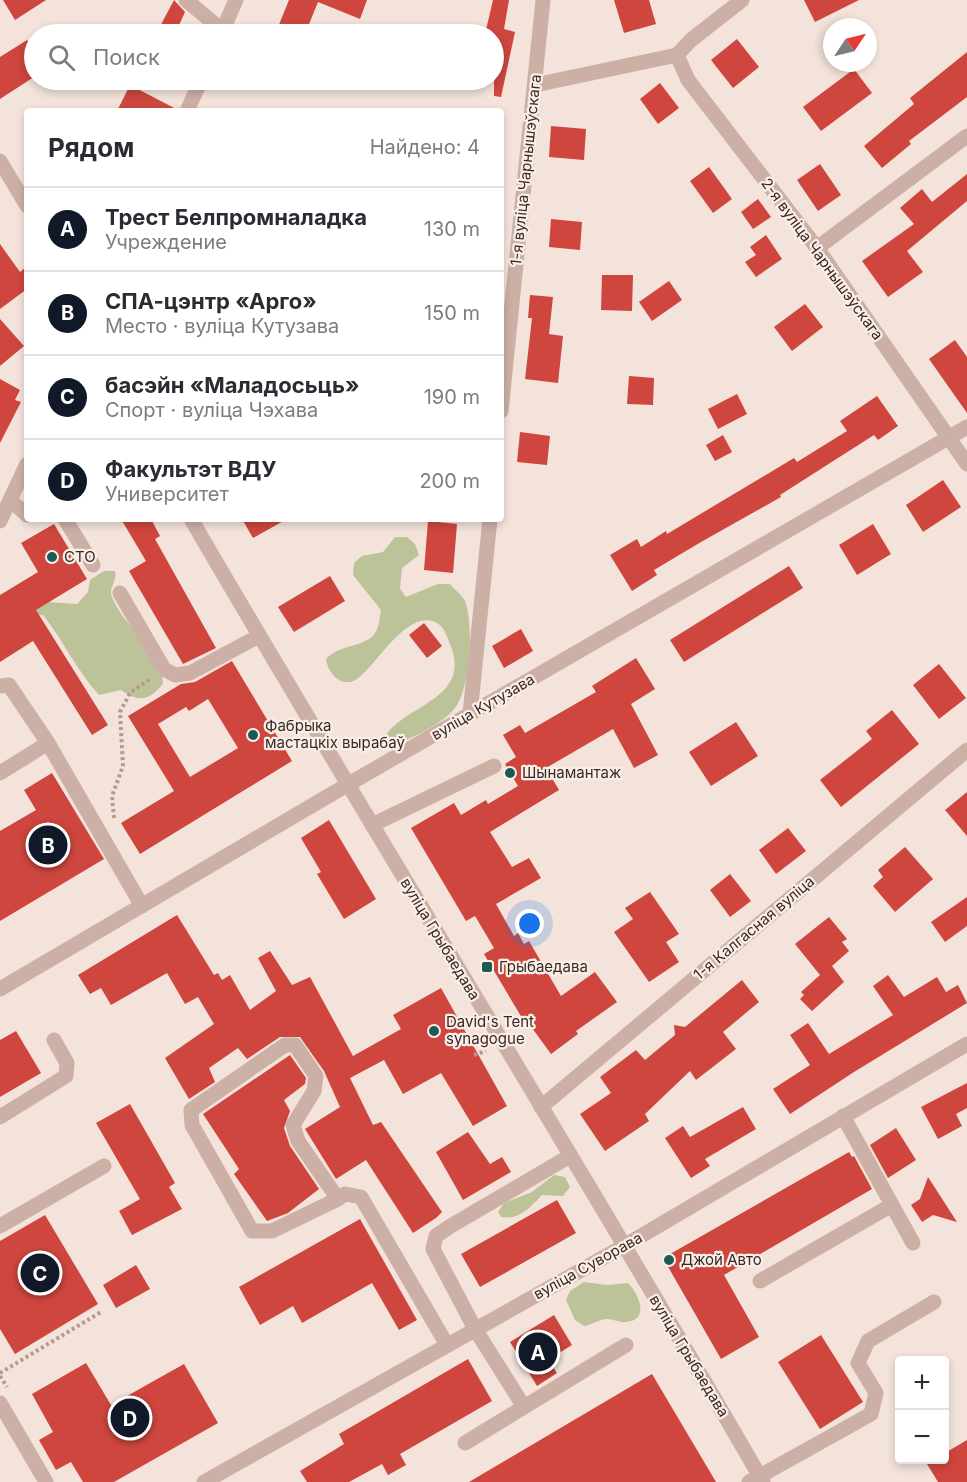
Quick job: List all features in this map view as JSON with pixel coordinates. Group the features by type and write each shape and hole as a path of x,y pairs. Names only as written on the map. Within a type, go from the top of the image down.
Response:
{"street":[{"path":"186,0 212,24"},
{"path":"226,24 236,0"},
{"name":"1-я вуліца Чарнышэўскага","path":"504,382 543,0"},
{"path":"535,85 676,56 690,40 742,0"},
{"name":"2-я вуліца Чарнышэўскага","path":"676,56 688,80 817,248 967,464"},
{"path":"188,108 196,90"},
{"path":"817,248 967,136"},
{"path":"0,161 24,201"},
{"name":"вуліца Кутузава","path":"0,989 347,785 949,440 967,427"},
{"path":"0,521 24,470"},
{"path":"10,500 24,512"},
{"path":"67,522 93,564"},
{"name":"вуліца Грыбаедава","path":"193,522 347,785 624,1246 757,1480"},
{"path":"470,714 490,522"},
{"path":"120,593 164,669 175,675 190,673 259,636"},
{"path":"0,686 9,685 48,743 142,906"},
{"path":"0,773 48,743"},
{"name":"1-я Калгасная вуліца","path":"541,1107 967,750"},
{"path":"372,825 494,766"},
{"path":"0,1117 66,1076 68,1063 54,1040"},
{"name":"вуліца Суворава","path":"204,1482 624,1246 967,1044"},
{"path":"338,1199 298,1141 293,1125 314,1091 316,1076 295,1045 285,1045 191,1110 192,1125 252,1230 272,1231 338,1199 345,1194 361,1197 447,1345"},
{"path":"843,1116 913,1244"},
{"path":"524,1407 475,1329 433,1249 436,1236 570,1156"},
{"path":"0,1226 104,1166"},
{"path":"760,1281 892,1205"},
{"path":"757,1480 871,1414 876,1393 858,1362 868,1341 934,1302"},
{"path":"465,1443 627,1345"},
{"path":"0,1403 46,1482"}],"path":[{"path":"114,825 112,796 123,766 120,712 130,693 164,669"},
{"path":"474,1055 485,1049"},
{"path":"0,1373 101,1312"}],"green space":[{"path":"395,537 407,537 415,544 419,555 402,568 400,589 406,597 438,584 450,584 465,601 470,639 465,684 452,712 418,735 391,747 384,738 394,726 433,699 452,678 455,663 443,628 435,622 424,620 413,624 393,641 365,672 351,682 336,678 329,669 326,659 338,651 366,641 375,633 381,610 353,575 354,563 362,556 383,552"},
{"path":"104,571 115,571 112,597 125,619 150,650 161,672 163,684 147,697 133,697 121,690 99,695 43,615 0,618 48,602 77,604 88,592 90,580"},
{"path":"554,1175 565,1177 570,1187 563,1196 542,1195 519,1215 501,1217 498,1212 504,1203 532,1192"},
{"path":"584,1282 607,1285 628,1283 638,1299 640,1311 638,1316 626,1322 604,1319 584,1326 575,1320 566,1300 570,1291"}],"building":[{"path":"3,0 46,0 15,20"},
{"path":"174,0 185,12 180,24 161,24"},
{"path":"289,0 367,0 360,19 318,2 309,24 279,24"},
{"path":"493,0 509,0 504,29 504,24 487,24"},
{"path":"614,0 649,0 656,24 624,33"},
{"path":"804,0 859,0 823,18 815,22"},
{"path":"504,29 515,32 504,83"},
{"path":"737,39 759,67 733,88 711,60"},
{"path":"24,42 24,83 0,99 0,57"},
{"path":"967,52 967,97 909,141 911,144 882,168 864,146 914,104 910,98"},
{"path":"850,72 856,72 872,93 821,131 803,107"},
{"path":"660,83 679,108 658,124 640,99"},
{"path":"128,90 140,90 174,108 118,108"},
{"path":"494,90 503,90 501,97 494,96"},
{"path":"551,126 586,129 584,160 549,157"},
{"path":"820,164 841,195 818,211 797,180"},
{"path":"709,167 732,199 713,213 690,181"},
{"path":"967,174 967,201 907,251 923,272 888,297 862,261 914,224 900,208 922,189 932,202"},
{"path":"758,199 771,217 753,229 741,212"},
{"path":"551,219 582,222 580,250 549,247"},
{"path":"766,235 782,259 756,277 745,262 756,255 750,247"},
{"path":"0,244 20,272 24,269 24,291 0,309"},
{"path":"602,275 633,275 632,311 601,310"},
{"path":"669,281 682,300 652,321 639,302"},
{"path":"530,295 553,297 549,334 563,336 558,383 525,379 532,318 528,318"},
{"path":"805,304 823,327 792,351 774,327"},
{"path":"0,319 24,346 0,366"},
{"path":"955,340 967,357 967,413 929,359"},
{"path":"629,376 654,378 653,405 627,404"},
{"path":"0,379 20,390 15,400 21,402 0,443"},
{"path":"737,394 747,414 718,429 708,409"},
{"path":"877,396 898,426 878,440 874,435 780,495 781,497 654,570 657,575 632,591 610,555 637,539 641,547 666,531 667,534 794,458 797,462 847,431 840,421"},
{"path":"520,432 550,436 547,465 517,462"},
{"path":"723,435 732,452 715,461 706,445"},
{"path":"943,480 961,507 923,532 906,505"},
{"path":"123,522 153,522 160,536 155,539 216,648 183,664 129,571 146,561"},
{"path":"244,522 282,522 253,538"},
{"path":"428,522 457,524 453,573 424,570"},
{"path":"54,524 87,579 36,610 108,725 92,735 33,641 0,662 0,595 38,572 21,543"},
{"path":"873,524 891,554 857,575 839,545"},
{"path":"789,566 803,588 684,662 670,640"},
{"path":"330,576 345,601 294,632 278,607"},
{"path":"424,623 442,646 427,658 409,635"},
{"path":"521,629 533,651 504,668 492,646"},
{"path":"636,658 655,689 631,704 658,755 634,768 613,729 546,768 559,790 490,832 512,867 529,858 541,878 496,904 514,936 518,933 524,944 529,941 561,996 595,972 617,1002 576,1031 578,1034 551,1054 527,1021 525,1023 484,954 494,948 475,916 466,921 411,828 454,803 461,815 486,800 488,804 518,786 505,764 516,757 503,735 520,725 525,733 596,692 592,686"},
{"path":"232,661 292,761 140,854 121,823 174,791 128,716 181,684 195,682","holes":["208,699 238,748 190,777 158,724 186,707 189,711"]},
{"path":"939,664 966,698 939,719 913,685"},
{"path":"892,710 919,744 841,807 820,780 872,739 866,731"},
{"path":"736,722 758,756 711,786 689,752"},
{"path":"52,773 104,859 0,921 0,831 36,810 24,790"},
{"path":"967,792 967,836 945,810"},
{"path":"329,820 376,899 344,919 317,874 321,872 301,838"},
{"path":"788,828 806,851 776,874 759,850"},
{"path":"905,847 933,879 895,912 873,886 883,877 878,870"},
{"path":"730,874 751,901 730,917 710,890"},
{"path":"650,892 679,934 666,942 679,962 649,982 614,932 633,919 625,908"},
{"path":"967,897 967,926 945,942 931,922"},
{"path":"177,915 214,975 218,973 222,980 230,975 250,1010 276,991 258,958 270,951 292,985 310,977 353,1056 401,1029 393,1015 441,988 507,1106 473,1126 441,1073 403,1094 384,1060 350,1078 373,1125 381,1122 442,1212 436,1218 413,1233 366,1160 336,1179 305,1129 340,1107 324,1071 300,1037 280,1037 247,1059 238,1048 209,1068 215,1082 189,1099 165,1058 214,1024 198,997 185,1004 167,973 111,1005 101,988 90,994 78,975"},
{"path":"829,917 847,939 842,942 849,951 832,966 844,982 812,1011 800,999 804,995 801,992 820,975 795,944"},
{"path":"888,975 904,997 937,977 946,992 958,985 967,1003 790,1114 773,1089 810,1065 790,1035 808,1023 829,1054 893,1015 873,986"},
{"path":"742,980 759,1002 723,1032 736,1049 696,1080 690,1071 645,1114 649,1121 605,1151 580,1114 611,1093 600,1077 636,1050 645,1060 675,1035 674,1025 685,1027"},
{"path":"16,1031 41,1073 0,1097 0,1040"},
{"path":"290,1055 306,1078 305,1084 284,1100 290,1111 284,1128 290,1146 319,1189 288,1213 267,1221 234,1174 239,1169 203,1114"},
{"path":"967,1083 967,1108 956,1114 962,1126 938,1139 921,1107"},
{"path":"130,1104 175,1183 169,1187 182,1209 132,1235 119,1211 140,1199 96,1123"},
{"path":"743,1107 756,1129 705,1159 710,1166 691,1178 665,1138 683,1126 690,1137"},
{"path":"896,1128 916,1160 888,1178 870,1145"},
{"path":"468,1132 490,1164 502,1157 511,1172 463,1200 436,1152"},
{"path":"849,1152 852,1157 854,1156 872,1189 724,1275 759,1337 721,1359 663,1258"},
{"path":"928,1177 957,1222 933,1215 922,1222 911,1205 920,1199"},
{"path":"557,1200 576,1233 480,1287 461,1254"},
{"path":"45,1215 98,1304 15,1354 0,1329 0,1241"},
{"path":"360,1219 417,1320 399,1330 372,1283 302,1323 293,1306 260,1325 239,1287"},
{"path":"136,1265 150,1289 116,1308 103,1285"},
{"path":"554,1315 572,1345 548,1360 557,1373 537,1386 510,1342"},
{"path":"821,1335 863,1402 820,1429 778,1362"},
{"path":"468,1359 492,1401 400,1454 406,1465 388,1475 382,1464 349,1482 307,1482 300,1471 344,1444 339,1434"},
{"path":"86,1363 111,1405 184,1364 218,1423 114,1482 83,1482 71,1462 56,1470 39,1440 53,1432 32,1394"},
{"path":"652,1374 716,1482 469,1482"},
{"path":"967,1440 967,1482 938,1482 927,1464 949,1464 949,1451"}],"place":[{"name":"СТО","path":"52,557"},
{"name":"Фабрыка мастацкіх вырабаў","path":"253,735"},
{"name":"Шынамантаж","path":"510,773"},
{"name":"СПА-цэнтр «Арго»","path":"48,845"},
{"name":"Грыбаедава","path":"487,967"},
{"name":"David's Tent synagogue","path":"434,1031"},
{"name":"Джой Авто","path":"669,1260"},
{"name":"басэйн «Маладосьць»","path":"40,1273"},
{"name":"Трест Белпромналадка","path":"538,1352"},
{"name":"Факультэт ВДУ","path":"130,1418"}]}
